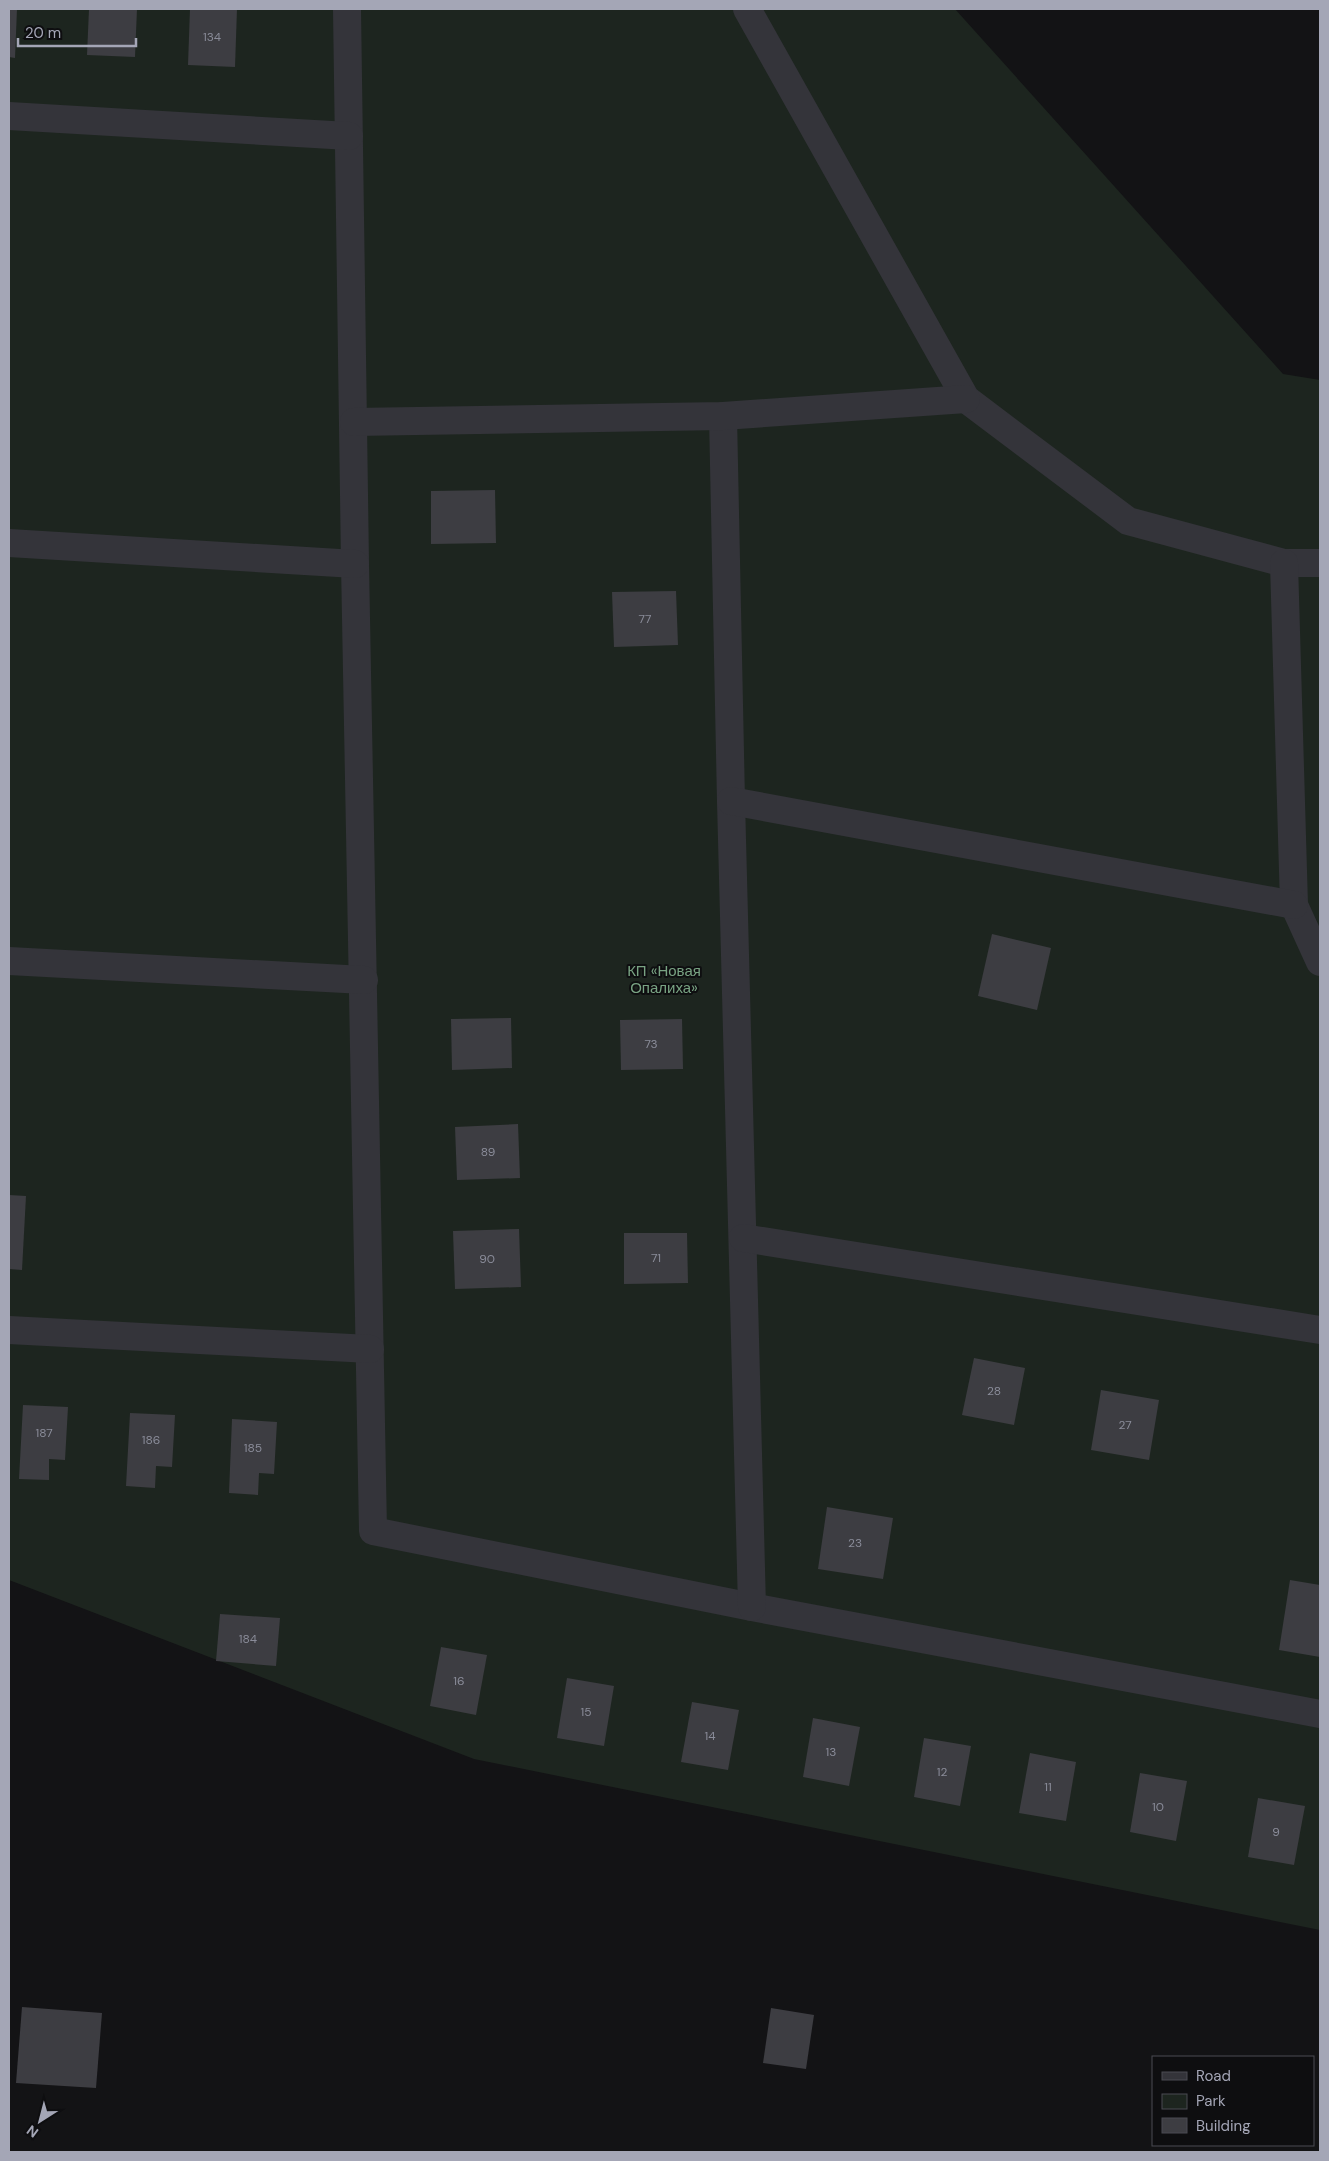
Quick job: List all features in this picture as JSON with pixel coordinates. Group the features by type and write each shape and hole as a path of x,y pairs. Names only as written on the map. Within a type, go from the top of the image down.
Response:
{"street":[{"path":"347,9 354,422 354,564 364,980 372,1531 752,1607 1320,1714"},
{"path":"746,9 966,399 1128,521 1284,563 1320,563"},
{"path":"9,116 349,136"},
{"path":"354,422 723,416 966,399"},
{"path":"723,416 752,1607"},
{"path":"9,543 354,564"},
{"path":"1284,563 1294,905 1320,962"},
{"path":"731,801 1294,905"},
{"path":"9,961 364,980"},
{"path":"743,1238 1320,1330"},
{"path":"9,1330 370,1349"}],"green space":[{"name":"КП «Новая Опалиха»","path":"9,9 955,9 1283,374 1320,380 1320,1930 474,1759 9,1580"}],"building":[{"path":"9,9 17,9 15,58 9,57"},
{"path":"89,9 137,9 135,57 87,55"},
{"path":"190,9 237,9 235,67 188,65"},
{"path":"495,490 496,543 431,544 431,491"},
{"path":"676,591 678,645 614,647 612,592"},
{"path":"992,934 1051,948 1037,1010 978,996"},
{"path":"511,1018 512,1068 452,1070 451,1019"},
{"path":"682,1019 683,1069 621,1070 620,1020"},
{"path":"518,1124 520,1178 457,1180 455,1127"},
{"path":"9,1195 26,1196 22,1270 9,1269"},
{"path":"519,1229 521,1287 455,1289 453,1231"},
{"path":"624,1233 687,1233 688,1283 624,1284"},
{"path":"974,1358 1025,1368 1014,1425 962,1415"},
{"path":"1101,1390 1159,1400 1149,1460 1091,1450"},
{"path":"23,1405 68,1407 65,1460 49,1459 49,1480 19,1479"},
{"path":"130,1413 175,1415 172,1467 156,1466 155,1488 126,1486"},
{"path":"232,1419 277,1422 274,1474 259,1473 258,1495 229,1493"},
{"path":"827,1507 893,1518 883,1579 818,1569"},
{"path":"1290,1580 1320,1585 1320,1657 1279,1650"},
{"path":"220,1614 280,1618 276,1666 216,1661"},
{"path":"441,1647 487,1655 476,1715 430,1706"},
{"path":"567,1678 614,1686 604,1746 557,1738"},
{"path":"692,1702 739,1710 728,1770 681,1762"},
{"path":"813,1718 860,1727 849,1786 803,1777"},
{"path":"924,1738 971,1746 960,1806 914,1797"},
{"path":"1030,1753 1076,1762 1066,1821 1019,1813"},
{"path":"1140,1773 1187,1781 1176,1841 1130,1832"},
{"path":"1258,1798 1305,1806 1294,1865 1248,1857"},
{"path":"22,2007 102,2013 96,2088 16,2083"},
{"path":"771,2008 814,2015 806,2069 763,2063"}]}
